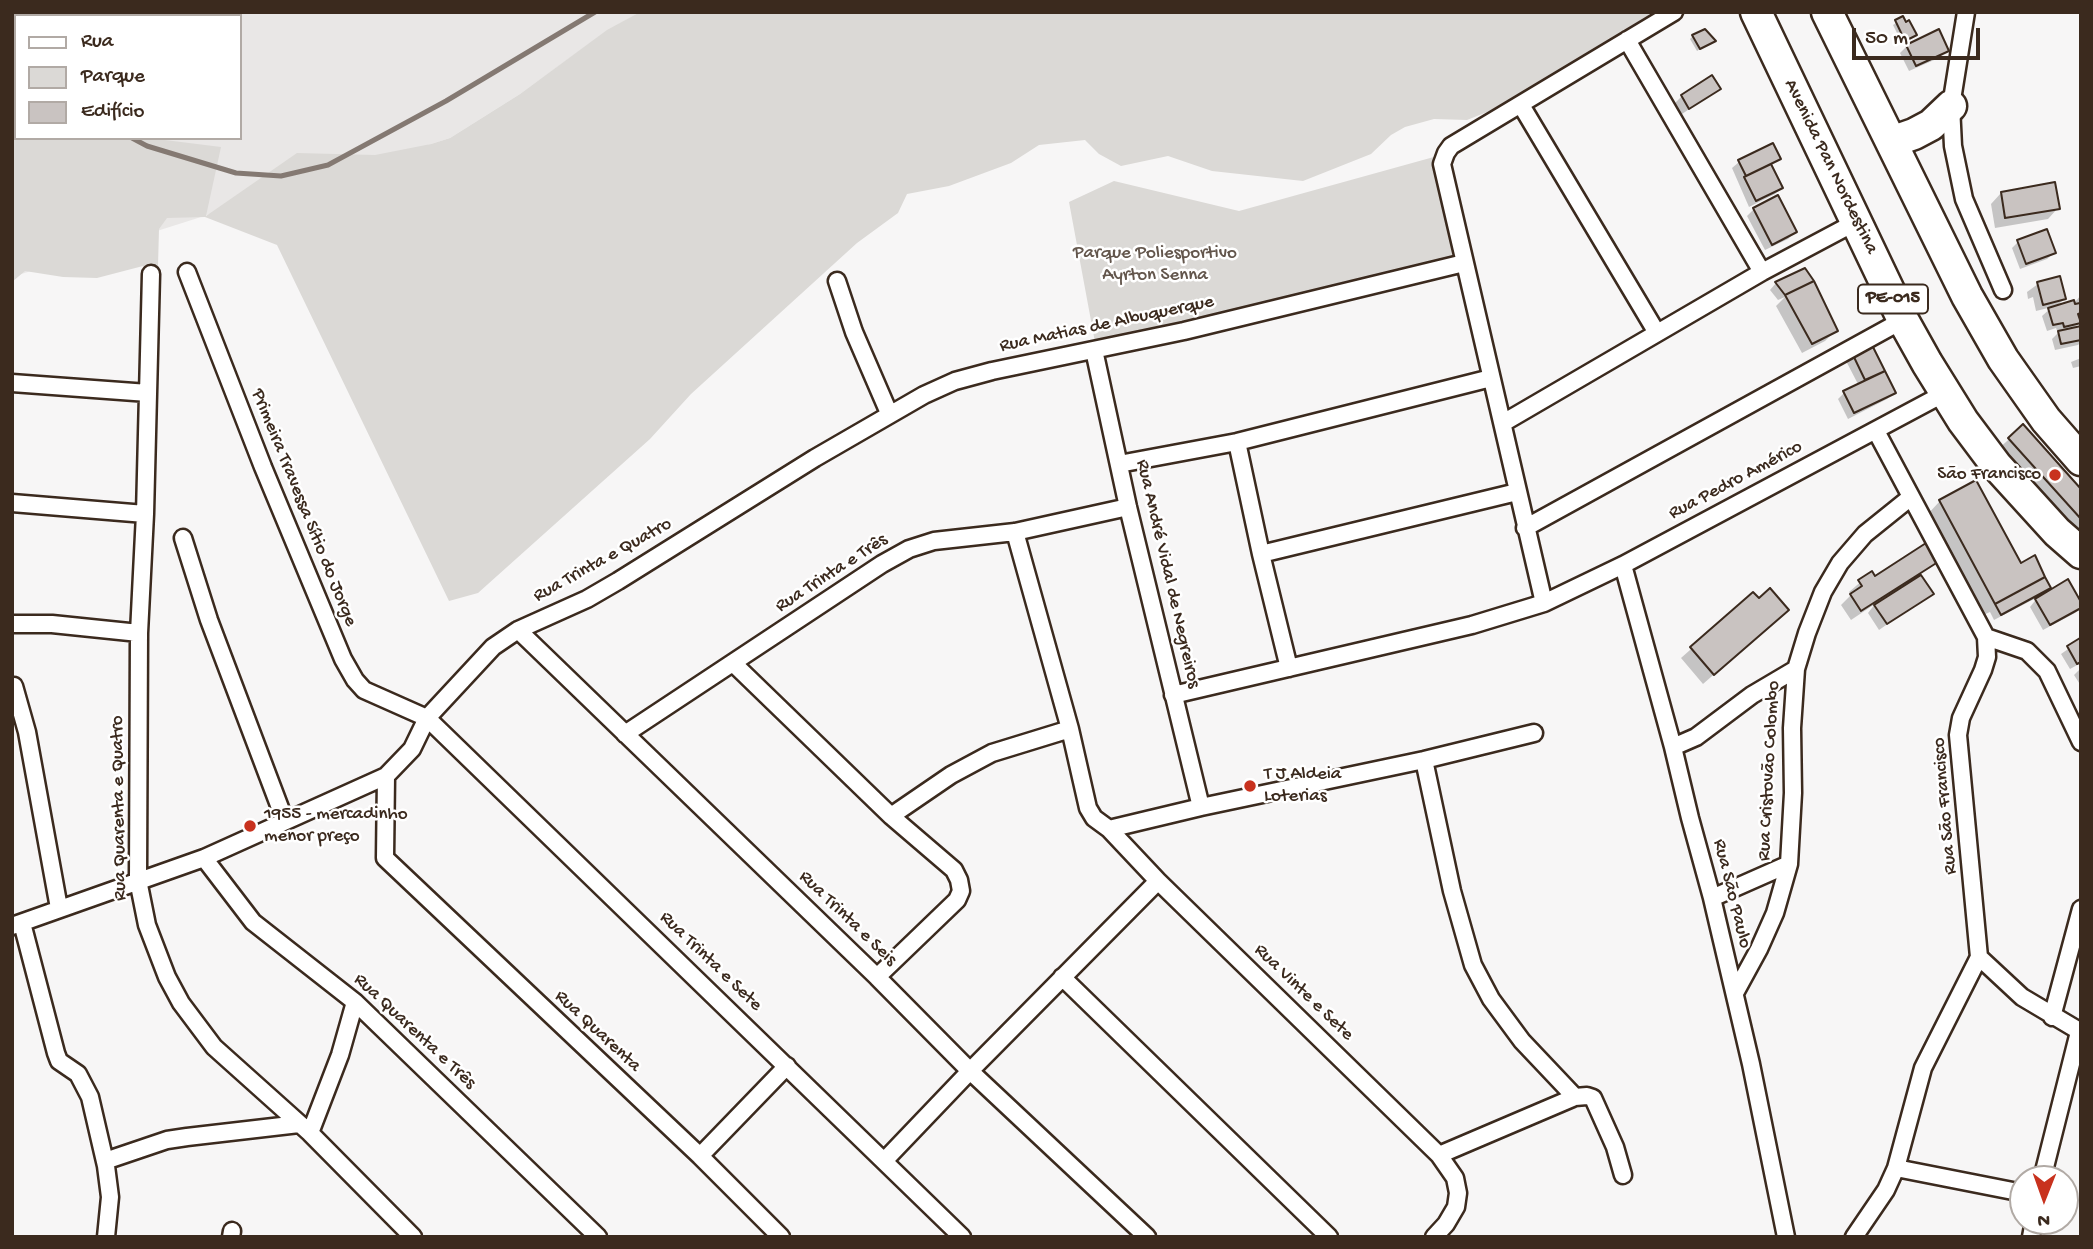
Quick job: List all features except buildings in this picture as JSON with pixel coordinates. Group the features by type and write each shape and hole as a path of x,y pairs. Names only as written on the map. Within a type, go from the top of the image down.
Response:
{"highway":[{"name":"Avenida Pan Nordestina","path":"1756,12 1903,320 1945,393 1996,465 2057,532 2081,553"},
{"path":"1827,12 1967,296 2003,359 2046,420 2081,460"},
{"path":"1891,142 1931,125 1951,106"}],"street":[{"path":"1544,603 1442,164 1451,146 1674,12"},
{"path":"1966,12 1951,106 1953,146 1964,199 2003,290"},
{"path":"1627,40 1762,272"},
{"path":"1521,105 1657,333"},
{"path":"1503,423 1762,272 1856,222"},
{"name":"Rua Matias de Albuquerque","path":"815,458 889,413 955,382 1184,331 1464,263"},
{"name":"Primeira Travessa Sítio do Jorge","path":"187,272 342,659 364,690 427,718"},
{"name":"Rua Quarenta e Quatro","path":"151,274 139,632 138,880 141,901 151,937 181,1003 214,1047 304,1128 413,1237"},
{"path":"837,281 854,332 889,413"},
{"path":"1525,528 1903,320"},
{"name":"Rua André Vidal de Negreiros","path":"1094,350 1128,507 1201,807"},
{"path":"1119,464 1237,442 1492,378"},
{"path":"12,383 148,393"},
{"name":"Rua Pedro Américo","path":"1173,695 1472,625 1544,603 1623,565 1945,393"},
{"path":"1876,431 1986,636 2027,651 2047,671 2081,742"},
{"path":"1237,442 1289,668"},
{"name":"Rua Trinta e Quatro","path":"386,776 412,749 427,718 484,656 518,630 618,581 815,458"},
{"path":"1261,554 1517,492"},
{"name":"Rua Cristovão Colombo","path":"1735,993 1775,912 1789,864 1796,669 1807,633 1823,592 1840,562 1865,534 1911,496"},
{"path":"12,503 145,514"},
{"name":"Rua Trinta e Três","path":"625,734 882,564 909,549 933,541 1015,532 1128,507"},
{"name":"Rua Vinte e Sete","path":"1015,532 1070,729 1088,808 1094,818 1439,1155 1455,1178 1458,1193 1456,1207 1434,1237"},
{"path":"183,538 214,632 285,821"},
{"name":"Rua São Paulo","path":"1623,565 1674,747 1712,898 1735,993 1786,1237"},
{"path":"12,624 52,624 139,632"},
{"name":"Rua Trinta e Seis","path":"518,630 877,976 970,1070 1147,1237"},
{"name":"Rua São Francisco","path":"1979,957 1958,735 1961,718 1987,657 1986,636"},
{"path":"733,663 891,816 954,870 959,880 961,891 957,900 877,976"},
{"path":"1674,747 1696,737 1752,695 1796,669"},
{"path":"14,686 27,732 58,908"},
{"name":"Rua Trinta e Sete","path":"427,718 962,1237"},
{"path":"891,816 929,788 992,752 1070,729"},
{"path":"1109,830 1534,733"},
{"path":"1424,760 1452,891 1473,965 1491,999 1522,1041 1575,1097"},
{"path":"106,1237 110,1197 104,1160 84,1082 72,1069 59,1061 17,924 204,858 386,776"},
{"name":"Rua Quarenta","path":"386,776 388,793 385,858 700,1156 781,1237"},
{"name":"Rua Quarenta e Três","path":"204,858 253,922 355,1002 598,1237"},
{"path":"1712,898 1789,864"},
{"path":"885,1160 970,1070 1158,881"},
{"path":"2052,1017 2081,908"},
{"path":"1854,1237 1886,1190 1896,1168 1923,1068 1979,957 2022,996 2080,1032 2046,1165"},
{"path":"1062,977 1329,1237"},
{"path":"104,1160 187,1136 304,1128 340,1055 355,1002"},
{"path":"700,1156 787,1066"},
{"path":"1439,1155 1575,1097 1587,1096 1593,1098 1615,1147 1623,1175"},
{"path":"1896,1168 2009,1190"}],"shaded area":[{"path":"12,12 640,12 607,31 520,94 450,138 12,277"}],"green space":[{"path":"12,12 119,12 14,14 14,140 165,140 221,147 206,216 297,153 375,155 450,138 520,94 607,30 640,12 1656,12 1487,112 1467,120 1434,119 1405,127 1391,135 1371,154 1303,181 1212,171 1168,156 1121,166 1099,154 1085,140 1039,145 1011,163 949,186 907,194 898,213 857,243 691,394 650,439 478,593 449,601 277,245 205,217 167,218 159,229 158,266 143,266 97,278 63,277 25,271 12,282"},
{"name":"Parque Poliesportivo Ayrton Senna","path":"1441,155 1469,268 1097,353 1069,202 1114,181 1239,211"}],"waterway":[{"path":"136,140 147,146 236,173 281,176 328,165 446,101 595,12"}],"place":[{"name":"São Francisco","path":"2055,475"},
{"name":"T J Aldeia Loterias","path":"1250,786"},
{"name":"1955 - mercadinho menor preço","path":"250,826"}]}
